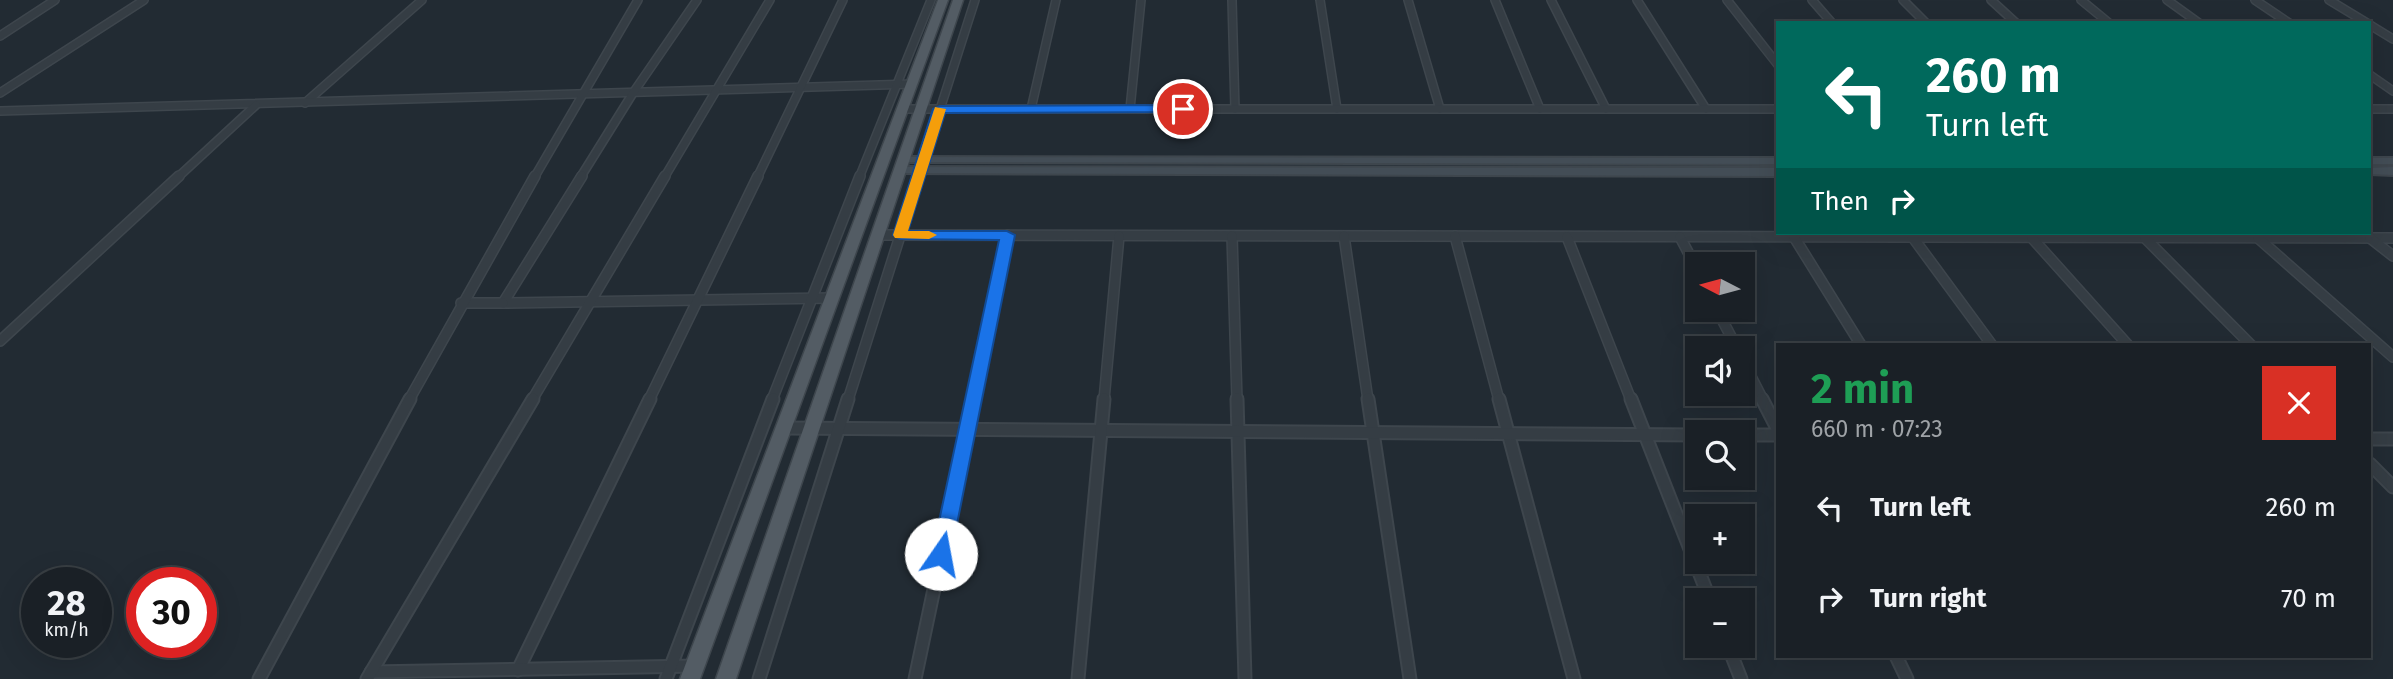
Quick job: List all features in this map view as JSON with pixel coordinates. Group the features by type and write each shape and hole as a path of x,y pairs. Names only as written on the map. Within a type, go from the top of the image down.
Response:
{"main road":[{"path":"693,673 903,109 906,84 943,0"},
{"path":"726,679 958,0"},
{"path":"902,165 1776,161"},
{"path":"2371,161 2393,161"},
{"path":"922,165 1776,172"},
{"path":"2371,171 2393,171"}],"street":[{"path":"0,36 55,0"},
{"path":"0,93 144,0"},
{"path":"304,103 422,0"},
{"path":"259,679 461,303 638,0"},
{"path":"503,303 633,93 697,0"},
{"path":"369,675 588,302 770,0"},
{"path":"518,670 843,0"},
{"path":"669,673 811,298 906,84 930,0"},
{"path":"759,679 975,0"},
{"path":"1031,109 1056,0"},
{"path":"1130,109 1141,0"},
{"path":"1232,0 1235,109"},
{"path":"1320,0 1337,109"},
{"path":"1408,0 1440,109"},
{"path":"1495,0 1540,109"},
{"path":"1551,0 1606,109"},
{"path":"1637,0 1706,109"},
{"path":"1727,0 1776,62"},
{"path":"1812,0 1830,21"},
{"path":"1903,0 1924,21"},
{"path":"1991,0 2015,21"},
{"path":"2081,0 2107,21"},
{"path":"2167,0 2196,21"},
{"path":"2255,0 2286,21"},
{"path":"2329,0 2363,21"},
{"path":"2371,26 2393,39"},
{"path":"2371,76 2393,91"},
{"path":"0,111 906,84"},
{"path":"0,341 256,105"},
{"path":"903,109 1776,109"},
{"path":"2371,109 2393,109"},
{"path":"878,235 2393,238"},
{"path":"915,679 1007,235"},
{"path":"1911,235 1991,343"},
{"path":"1078,679 1119,236"},
{"path":"1233,236 1245,679"},
{"path":"1344,236 1410,679"},
{"path":"1455,236 1574,679"},
{"path":"1567,237 1705,588"},
{"path":"1680,237 1688,252"},
{"path":"1794,237 1860,343"},
{"path":"2032,238 2126,343"},
{"path":"2145,238 2249,343"},
{"path":"2258,238 2393,357"},
{"path":"2370,238 2393,256"},
{"path":"461,303 831,298"},
{"path":"1755,386 1776,429"},
{"path":"784,428 1685,435"},
{"path":"1755,434 1776,433"},
{"path":"2371,439 2393,439"},
{"path":"2371,465 2393,487"},
{"path":"1733,658 1741,679"},
{"path":"1897,658 1907,679"},
{"path":"369,675 518,670 693,673"}],"slow traffic":[{"path":"929,235 900,235 940,109"}],"route":[{"path":"941,554 1007,235 900,235 940,109 1183,109"}]}
